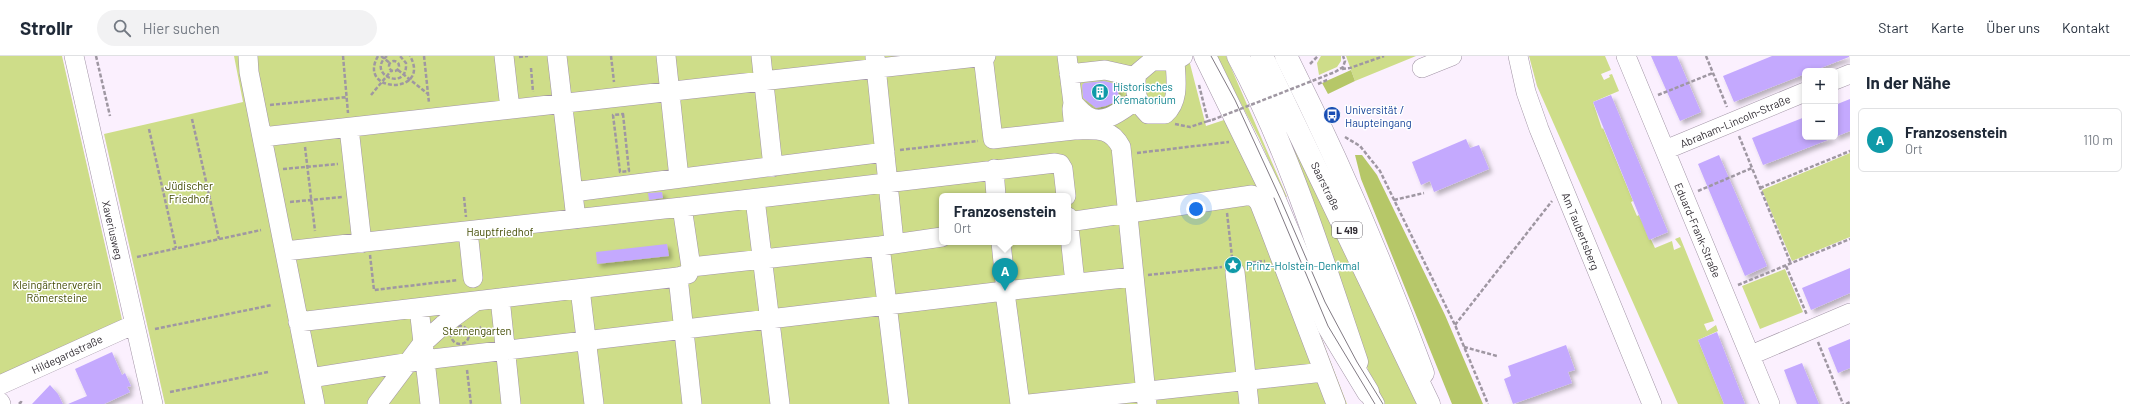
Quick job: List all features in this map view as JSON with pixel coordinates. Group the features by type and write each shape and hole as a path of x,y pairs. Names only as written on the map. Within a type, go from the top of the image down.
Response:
{"main road":[{"path":"1205,56 1272,193 1328,326 1372,400"},
{"name":"L 419","path":"1238,56 1266,110 1292,175 1357,362 1372,400"},
{"name":"Saarstraße","path":"1262,56 1430,404"},
{"name":"Saarstraße","path":"1286,56 1330,145 1381,261 1435,404"}],"street":[{"name":"Xaveriusweg","path":"74,56 100,119 135,324 153,404"},
{"path":"248,56 249,72 268,171 315,404"},
{"path":"504,56 510,109"},
{"path":"557,56 576,219"},
{"path":"666,56 679,178"},
{"path":"761,56 773,166"},
{"path":"262,137 764,81 876,62 984,56 993,139 1074,130 1103,131 1109,133 1118,141 1122,154 1133,277 1147,398"},
{"path":"1422,68 1452,56"},
{"name":"Am Taubertsberg","path":"1518,56 1526,92 1652,404"},
{"name":"Eduard-Frank-Straße","path":"1626,56 1770,404"},
{"path":"1179,58 1175,95 1170,108 1165,114 1148,114 1140,105 1138,99 1135,85 1136,77 1142,68 1152,61 1179,58"},
{"path":"876,62 888,183 887,305 899,404"},
{"path":"1074,130 1072,109 1073,103 1068,65 1105,70 1136,77"},
{"path":"1838,79 1850,74"},
{"name":"Abraham-Lincoln-Straße","path":"1665,150 1802,93"},
{"path":"1073,103 1087,116 1102,118 1115,115 1138,99"},
{"path":"349,128 365,242"},
{"path":"573,192 885,152"},
{"path":"285,251 365,242 467,227 576,219 682,208 994,169 1060,164 1063,169 1066,193"},
{"path":"994,169 996,193"},
{"path":"1071,222 1252,195 1259,202 1282,259 1336,404"},
{"path":"754,199 780,404"},
{"path":"682,208 684,330 692,404"},
{"path":"467,227 473,278"},
{"path":"298,322 580,289 762,259 939,236"},
{"path":"1001,245 1005,291 1020,404"},
{"path":"1071,245 1075,283"},
{"path":"1233,265 1249,404"},
{"path":"310,378 418,355 466,355 505,351 1133,277"},
{"path":"580,289 594,404"},
{"path":"500,298 511,404"},
{"path":"377,404 443,325 475,302"},
{"path":"419,308 418,355 430,404"},
{"path":"1751,355 1850,314"},
{"name":"Hildegardstraße","path":"0,385 135,324"},
{"path":"1029,404 1147,398 1247,381 1324,372"}],"path":[{"path":"96,56 100,119"},
{"path":"343,56 349,128"},
{"path":"378,56 374,65 375,72 382,82 396,86 401,85 409,79 413,64 410,56"},
{"path":"381,56 386,57 390,63 388,66 391,71"},
{"path":"404,74 406,63 402,56 397,63 398,70 428,94"},
{"path":"424,56 431,118"},
{"path":"1342,69 1344,64 1343,56"},
{"path":"1165,114 1169,121 1183,128 1190,127 1342,69 1350,68 1384,56"},
{"path":"1706,56 1791,264"},
{"path":"386,57 381,66 386,76 393,79 404,74"},
{"path":"390,63 392,61 397,63"},
{"path":"531,68 535,107"},
{"path":"371,95 391,71 394,72 398,70"},
{"path":"1644,101 1713,73"},
{"path":"1322,82 1329,79"},
{"path":"1199,84 1210,120"},
{"path":"256,106 347,98"},
{"path":"623,114 629,171 624,172 620,172 613,115 623,114"},
{"path":"192,119 219,239"},
{"path":"149,130 176,248"},
{"path":"1345,137 1360,146 1380,171 1455,325 1488,404"},
{"path":"885,152 993,139"},
{"path":"1122,154 1231,141 1233,143"},
{"path":"305,147 315,231"},
{"path":"1760,188 1850,151"},
{"path":"268,171 342,163"},
{"path":"1684,197 1752,168"},
{"path":"1455,325 1563,186"},
{"path":"1394,200 1424,193"},
{"path":"275,204 346,196"},
{"path":"464,197 467,227"},
{"path":"1225,199 1233,265"},
{"path":"138,257 261,230"},
{"path":"1724,291 1850,239"},
{"path":"365,242 374,290 473,278"},
{"path":"1133,277 1282,259"},
{"path":"155,329 272,305"},
{"path":"462,326 469,332 468,340 463,344 458,344 452,340 451,334 456,327 462,326"},
{"path":"469,332 481,327"},
{"path":"1464,347 1497,356"},
{"path":"466,355 471,404"},
{"path":"170,392 268,372"},
{"path":"19,404 21,402 23,403"},
{"path":"1846,404 1850,402"}],"green space":[{"name":"Kleingärtnerverein Römersteine","path":"0,56 62,56 123,324 0,380"},
{"name":"Hauptfriedhof","path":"234,56 1188,56 1206,126 1227,119 1309,306 1347,404 165,404 104,134 243,102"},
{"path":"1216,56 1226,56 1287,197 1285,197 1259,138"},
{"path":"1321,56 1341,56 1341,61 1337,67 1319,75 1317,63"},
{"path":"1346,56 1416,56 1355,81"},
{"path":"1529,56 1605,56 1611,70 1601,74 1604,80 1612,74 1619,91 1593,102 1602,129 1603,128 1633,201 1631,202 1637,216 1639,215 1655,248 1672,241 1674,250 1681,247 1675,239 1680,237 1714,321 1704,324 1707,331 1716,325 1718,331 1698,340 1724,404 1678,404 1537,86"},
{"path":"1351,70 1355,81 1328,94 1322,83"},
{"path":"1289,130 1422,404 1379,404 1328,246 1284,131"},
{"path":"1850,153 1850,237 1792,261 1762,190"},
{"path":"1355,155 1362,155 1377,175 1445,315 1483,404 1452,404 1361,179"},
{"path":"1785,269 1803,312 1760,329 1742,286"}],"building":[{"path":"1651,56 1677,56 1701,112 1680,121"},
{"path":"1772,56 1849,56 1821,68 1802,68 1802,75 1734,102 1723,76"},
{"name":"Historisches Krematorium","path":"1104,81 1117,84 1119,98 1113,99 1113,103 1096,108 1083,98 1082,85 1084,83"},
{"path":"1611,95 1668,232 1649,240 1593,102"},
{"path":"1850,99 1850,131 1838,136 1838,104"},
{"path":"1802,118 1802,140 1828,140 1763,165 1752,138"},
{"path":"1466,139 1470,148 1479,145 1489,169 1434,192 1430,181 1421,185 1412,162"},
{"path":"1719,155 1767,266 1745,276 1698,164"},
{"path":"662,192 663,198 649,200 648,193"},
{"path":"667,244 669,256 597,264 596,252"},
{"path":"1850,268 1850,293 1811,310 1802,288"},
{"path":"1717,332 1745,404 1724,404 1698,340"},
{"path":"1850,339 1850,368 1838,373 1828,348"},
{"path":"1566,345 1575,370 1568,372 1572,383 1513,404 1504,379 1511,376 1508,366"},
{"path":"112,352 122,375 125,373 131,386 127,387 130,392 104,404 68,404 87,396 75,369"},
{"path":"1802,363 1819,404 1797,404 1784,370"},
{"path":"50,385 58,394 63,404 32,404"}],"tram line":[{"path":"1211,56 1235,100 1281,200 1325,302 1357,362 1383,404"},
{"path":"1274,198 1328,326 1375,404"}],"place":[{"name":"Historisches Krematorium","path":"1100,92"},
{"name":"Universität / Haupteingang","path":"1332,115"},
{"name":"Prinz-Holstein-Denkmal","path":"1233,265"},
{"name":"Franzosenstein","path":"1005,291"}],"park label":[{"name":"Jüdischer Friedhof","path":"189,191"},
{"name":"Sternengarten","path":"477,330"}]}
